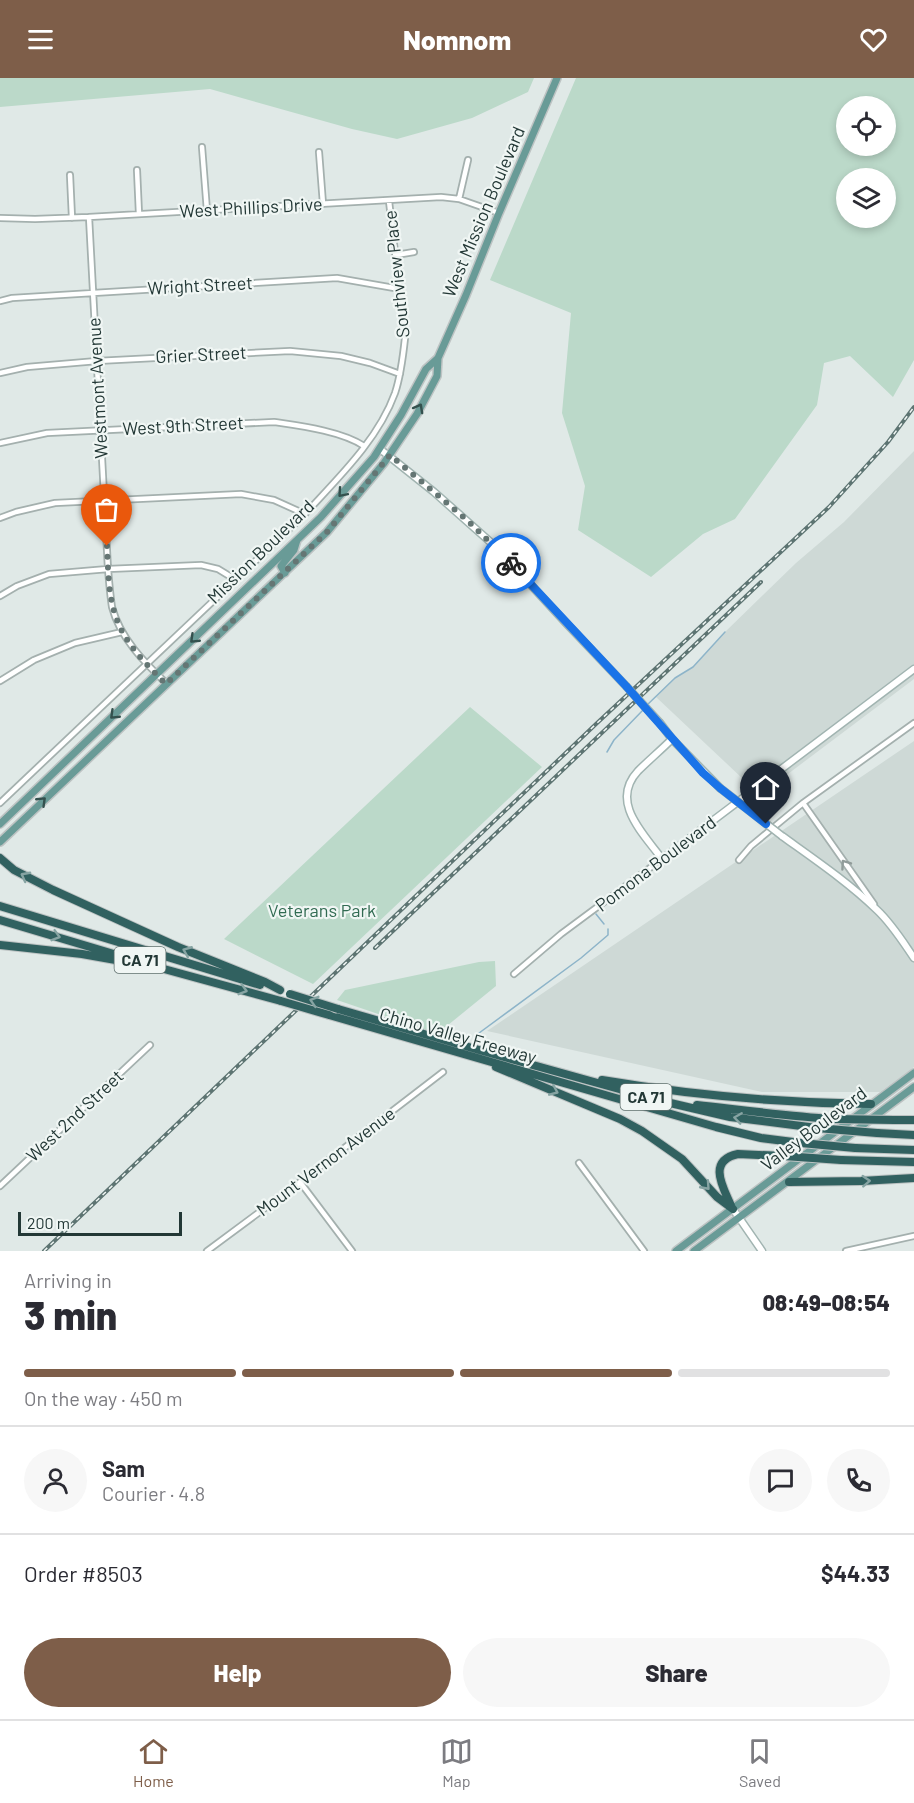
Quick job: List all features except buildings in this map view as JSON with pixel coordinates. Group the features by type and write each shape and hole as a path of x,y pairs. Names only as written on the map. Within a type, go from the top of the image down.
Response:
{"highway":[{"path":"0,858 14,870 53,890 280,990"},
{"name":"Chino Valley Freeway","path":"0,906 280,990 471,1056 480,1055 559,1073 730,1117 817,1128 914,1135"},
{"name":"Chino Valley Freeway","path":"0,920 164,969 329,1015 416,1036 716,1127 761,1138 801,1143 914,1150"},
{"path":"0,945 82,954 164,969"},
{"path":"480,1055 499,1069 620,1119 642,1131 682,1159 717,1197 733,1209"},
{"path":"559,1073 700,1095 871,1104"},
{"path":"666,1102 782,1116 914,1120"},
{"path":"733,1209 720,1180 721,1166 732,1155 914,1162"},
{"path":"789,1182 914,1179"}],"main road":[{"name":"West Mission Boulevard","path":"438,358 557,78"},
{"name":"Mission Boulevard","path":"0,824 321,517 380,448 426,369 438,358"},
{"path":"0,842 285,573 340,518 390,455 417,414 437,376 438,358"},
{"path":"285,573 280,566 294,550 297,540"},
{"name":"Valley Boulevard","path":"676,1251 914,1073"},
{"name":"Valley Boulevard","path":"694,1251 914,1087"}],"street":[{"path":"202,147 207,211"},
{"path":"319,152 324,204"},
{"path":"459,199 468,160"},
{"path":"136,170 139,214"},
{"path":"70,175 72,218"},
{"name":"West Phillips Drive","path":"0,218 72,218 441,197 459,199 499,213"},
{"name":"Southview Place","path":"0,803 305,514 364,446 384,415 394,394 400,374 405,338 389,201"},
{"name":"Westmont Avenue","path":"89,217 112,607 122,632 138,655 166,684"},
{"path":"396,255 414,252"},
{"name":"Wright Street","path":"0,301 12,298 92,292 337,278 400,289"},
{"name":"Grier Street","path":"0,373 27,367 97,361 290,351 341,356 400,374"},
{"name":"West 9th Street","path":"0,443 47,433 274,422 309,427 364,446"},
{"path":"380,448 459,513 496,547 720,788 854,888 879,912 914,958"},
{"path":"0,518 55,503 241,494 274,500 305,514"},
{"path":"0,596 17,586 49,574 108,568 201,565 218,569 236,580"},
{"path":"0,681 34,660 75,643 122,632"},
{"name":"Pomona Boulevard","path":"514,974 561,934 914,669"},
{"path":"739,860 751,846 803,803 914,723"},
{"path":"662,859 632,816 626,795 637,772 672,739"},
{"path":"803,803 879,912"},
{"name":"West 2nd Street","path":"0,1186 150,1045"},
{"name":"Mount Vernon Avenue","path":"207,1251 443,1072"},
{"path":"579,1163 644,1251"},
{"path":"300,1182 352,1251"},
{"path":"733,1209 762,1251"},
{"path":"846,1251 914,1236"}],"shaded area":[{"path":"914,451 914,679 760,795 656,697 675,678 693,667 725,632 796,563 844,522"},
{"path":"914,741 914,1067 880,1092 762,1092 487,1031"}],"green space":[{"path":"0,78 534,78 528,92 472,118 397,139 352,129 210,89 0,107"},
{"path":"576,78 914,78 914,360 893,397 850,356 824,363 817,405 735,519 703,534 651,577 578,530 585,486 562,413 571,313 490,280"},
{"name":"Veterans Park","path":"470,707 542,767 313,984 224,939"},
{"path":"495,961 496,986 437,1034 337,1000 345,990 479,962"}],"waterway":[{"path":"646,706 675,678 693,667 725,632"},
{"path":"607,752 614,740 643,710"},
{"path":"596,914 604,924"},
{"path":"475,1036 581,958 608,935 608,929"}],"railway":[{"path":"44,1251 596,724 829,507 888,442 914,407"},
{"path":"375,948 761,582"}],"way so far":[{"path":"107,546 112,607 122,632 138,655 166,684 327,532 390,455 467,520 511,563"}],"route":[{"path":"511,563 660,723 703,773 766,824"}]}
